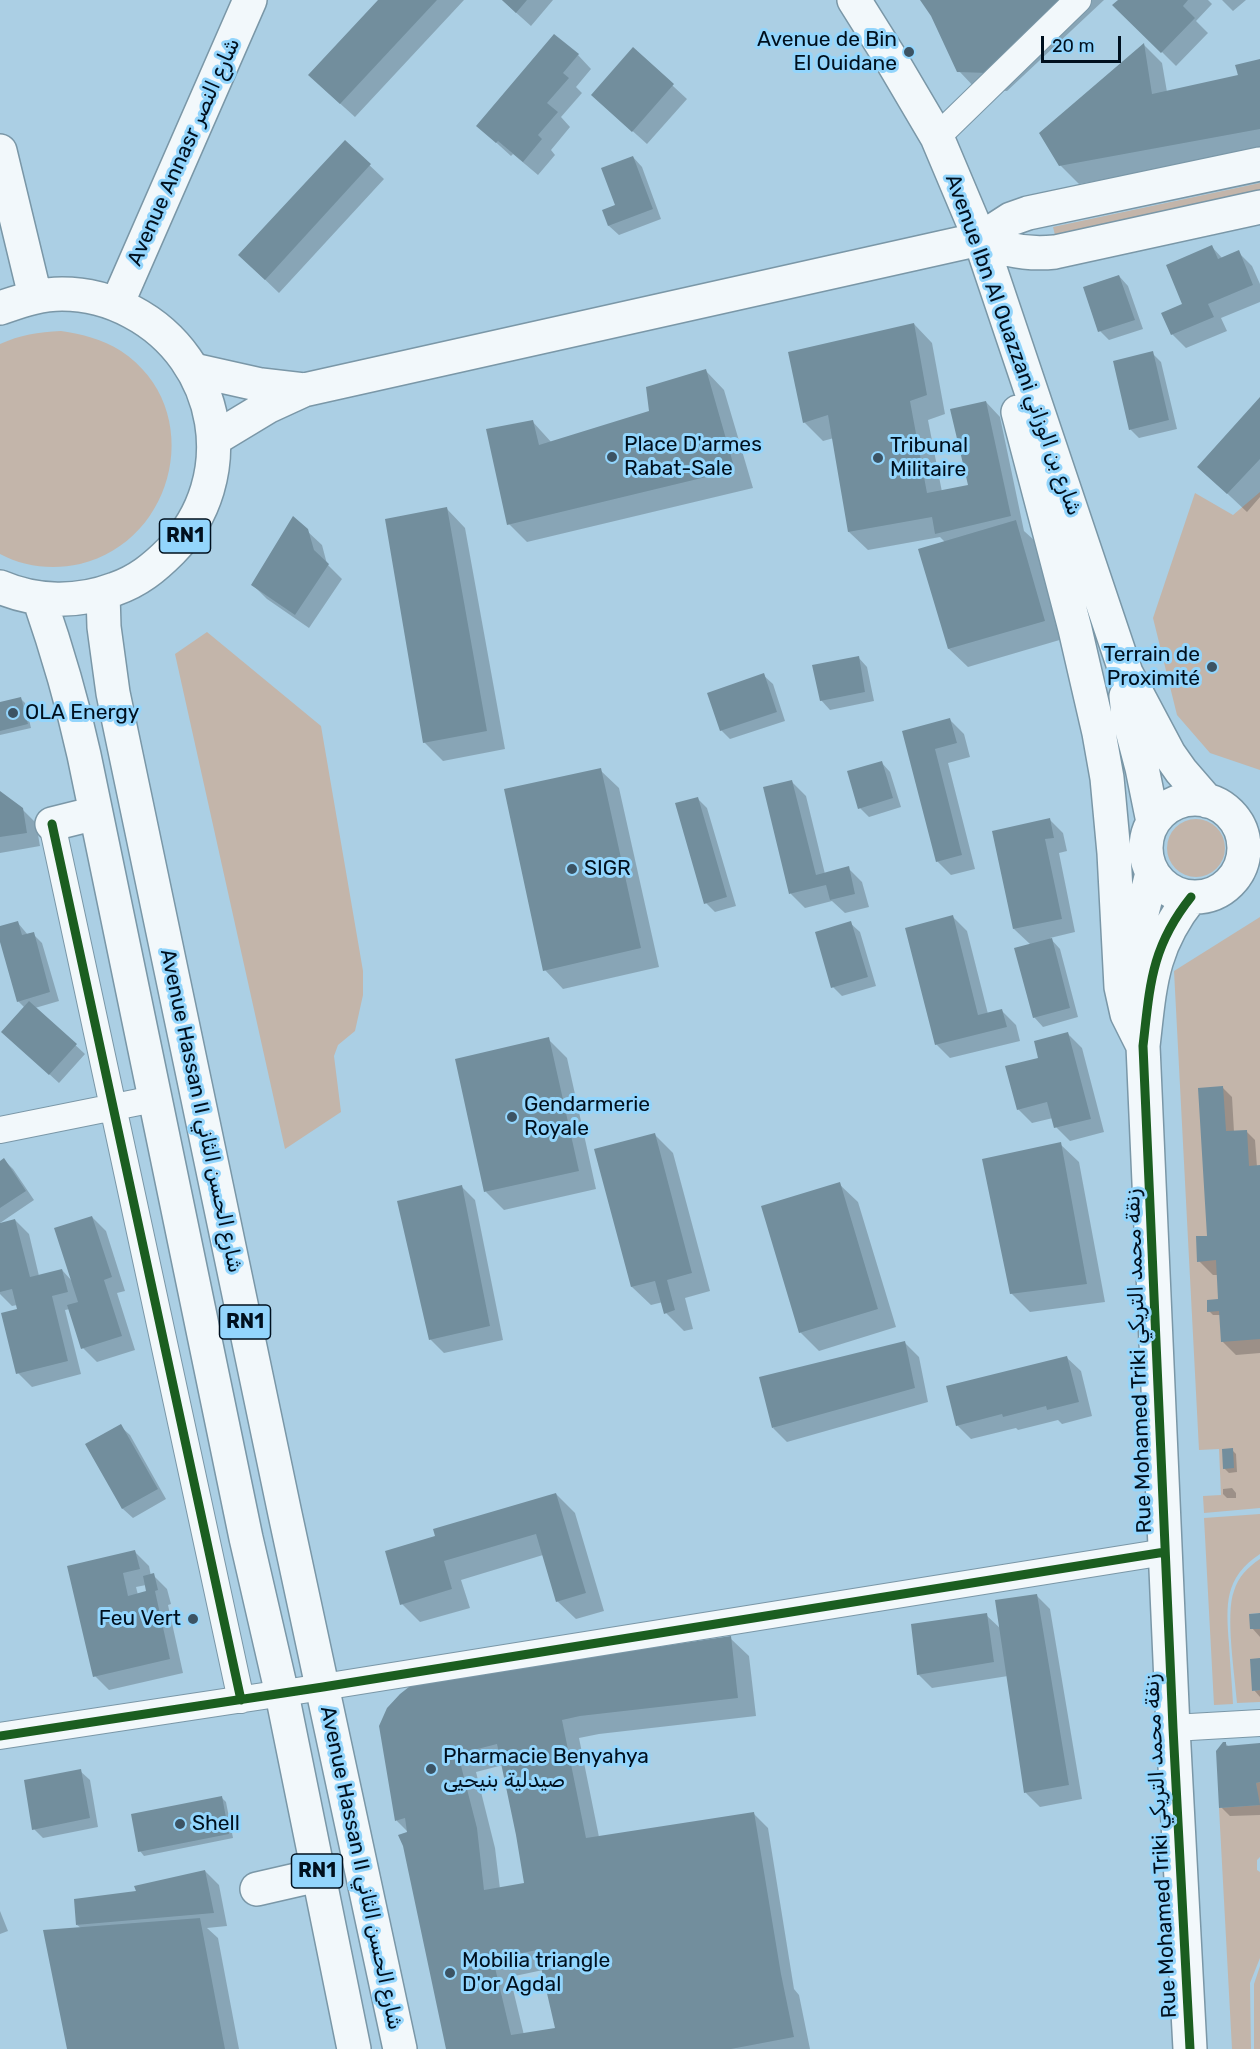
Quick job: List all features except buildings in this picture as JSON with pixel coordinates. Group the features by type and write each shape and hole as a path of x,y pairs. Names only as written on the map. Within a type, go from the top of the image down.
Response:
{"main road":[{"name":"Avenue Annasr شارع النصر","path":"117,304 250,0"},
{"name":"Avenue Ibn Al Ouazzani شارع بن الوزاني","path":"854,0 937,137 980,239 1012,328 1126,673 1169,754 1208,801"},
{"path":"0,151 35,296"},
{"path":"214,439 267,407 304,390 980,239 1011,219 1028,213 1260,164"},
{"path":"980,239 1009,250 1024,253 1047,253 1260,207"},
{"name":"RN1","path":"0,308 35,296 63,294 117,304 147,320 174,342 194,370 208,404 214,439 212,474 201,508 183,538 149,572 103,594 82,598 39,598 0,587"},
{"path":"1012,328 1013,381 1020,420 1062,579 1103,756 1111,815 1121,987 1127,1014 1143,1046"},
{"path":"194,370 239,381 304,390"},
{"name":"Avenue Hassan II شارع الحسن الثاني","path":"103,594 113,693 400,2049"},
{"name":"Avenue Hassan II شارع الحسن الثاني","path":"39,598 57,648 71,698 96,813 246,1538 282,1694 354,2049"},
{"name":"Avenue Ibn Al Ouazzani شارع بن الوزاني","path":"1126,673 1128,715 1153,822"},
{"path":"1195,800 1208,801 1248,825 1240,867 1247,879 1201,897 1191,897 1170,891 1152,873 1148,863 1146,842 1153,822 1171,805 1195,800"},
{"path":"52,824 96,813"},
{"name":"Rue Mohamed Triki زنقة محمد التريكي","path":"1143,1046 1138,1022 1135,971 1140,921 1152,873"},
{"name":"Rue Mohamed Triki زنقة محمد التريكي","path":"1190,2049 1173,1728 1143,1046 1150,979 1155,961 1169,927 1191,897"},
{"path":"257,1889 318,1875"}],"street":[{"path":"937,137 1078,0"},
{"path":"52,824 241,1700"},
{"path":"0,1130 154,1099"},
{"path":"0,1736 282,1694 1165,1552"},
{"path":"1173,1728 1260,1723"}],"shaded area":[{"path":"1260,183 1260,190 1055,235 1053,227"},
{"path":"61,331 107,343 121,351 148,376 165,405 171,437 169,470 158,502 139,529 113,551 80,564 49,567 19,562 0,554 0,344 29,335"},
{"name":"Terrain de Proximité","path":"1260,492 1260,770 1210,753 1177,715 1153,618 1195,493 1233,515"},
{"path":"207,632 321,726 363,971 363,995 355,1031 338,1045 334,1056 341,1112 285,1149 175,654"},
{"path":"1190,819 1202,819 1217,827 1225,842 1225,854 1217,869 1202,877 1190,877 1175,869 1167,854 1167,842 1175,827"},
{"path":"1260,917 1260,1508 1204,1513 1203,1496 1221,1495 1219,1449 1199,1450 1174,971"},
{"path":"1260,1514 1260,1554 1248,1563 1234,1582 1228,1604 1233,1704 1214,1705 1204,1518"},
{"path":"1260,1559 1260,1613 1249,1614 1260,1629 1260,1658 1252,1691 1260,1690 1260,1702 1237,1703 1230,1629 1231,1601 1241,1577"},
{"path":"1260,1782 1260,1857 1257,1860 1257,1870 1260,1872 1260,1958 1250,1983 1251,2049 1232,2049 1219,1808 1259,1805 1256,1783"},
{"path":"1260,1966 1260,2049 1254,2049 1254,1984"}],"cycle path":[{"path":"52,824 241,1700"},
{"path":"1190,2049 1173,1728 1143,1046 1151,985 1160,950 1178,915 1191,897"},
{"path":"0,1736 323,1687 1165,1552"}],"place":[{"name":"Avenue de Bin El Ouidane","path":"909,52"},
{"name":"Place D'armes Rabat-Sale","path":"612,457"},
{"name":"Tribunal Militaire","path":"878,458"},
{"name":"Terrain de Proximité","path":"1212,667"},
{"name":"OLA Energy","path":"13,713"},
{"name":"SIGR","path":"572,869"},
{"name":"Gendarmerie Royale","path":"512,1117"},
{"name":"Feu Vert","path":"193,1619"},
{"name":"Pharmacie Benyahya صيدلية بنيحيى","path":"431,1769"},
{"name":"Shell","path":"180,1824"},
{"name":"Mobilia triangle D'or Agdal","path":"450,1973"}]}
